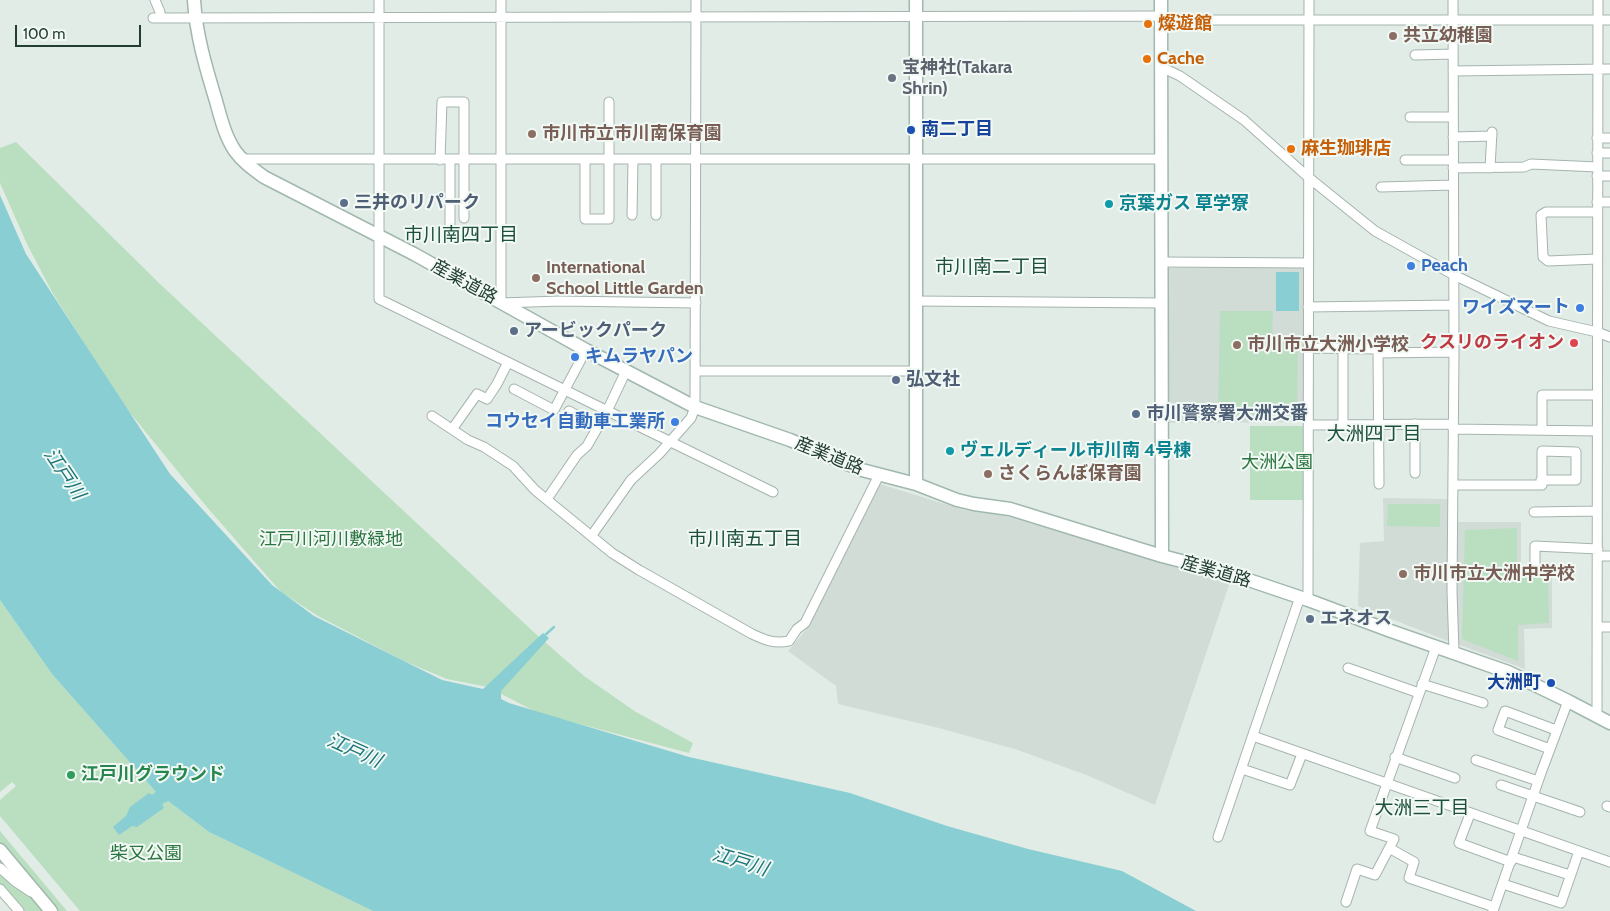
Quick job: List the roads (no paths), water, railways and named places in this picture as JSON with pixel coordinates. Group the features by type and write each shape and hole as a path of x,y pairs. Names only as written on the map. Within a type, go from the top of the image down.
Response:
{"main road":[{"name":"産業道路","path":"194,0 195,18 202,54 224,129 230,143 242,159 264,177 379,235 586,350 695,407 790,440 862,470 916,484 957,500 1010,510 1162,556 1228,573 1304,599 1508,672 1610,723"},
{"path":"916,0 916,484"},
{"path":"1161,0 1162,556"},
{"path":"0,850 51,911"}],"street":[{"path":"155,0 160,12 156,18 916,16 1309,21 1610,20"},
{"path":"380,0 379,299 773,492"},
{"path":"502,0 501,303 560,301 696,303"},
{"path":"592,535 631,480 659,454 691,418 695,407 696,0"},
{"path":"1218,837 1304,599 1308,425 1309,0"},
{"path":"1452,0 1454,275 1452,591 1454,652"},
{"path":"1597,716 1598,511 1596,332 1598,0"},
{"path":"1415,55 1452,54"},
{"path":"1161,67 1180,76 1244,120 1308,177 1375,231 1454,275 1549,320 1596,332 1610,338"},
{"path":"1453,72 1610,69"},
{"path":"440,160 442,102 464,102 464,218"},
{"path":"585,160 585,219 609,218 609,102"},
{"path":"1410,117 1452,117"},
{"path":"1452,137 1492,134 1490,168"},
{"path":"1597,138 1610,138"},
{"path":"1597,153 1610,153"},
{"path":"242,159 1161,159"},
{"path":"450,160 450,228"},
{"path":"632,215 633,160"},
{"path":"656,160 656,215"},
{"path":"1405,160 1490,168 1524,167 1531,164 1597,172 1610,176"},
{"path":"1381,186 1453,185"},
{"path":"1597,202 1610,202"},
{"path":"1597,212 1546,212 1541,215 1543,257 1548,261 1597,259"},
{"path":"1162,262 1308,263"},
{"path":"915,301 1162,303"},
{"path":"1308,307 1454,305"},
{"path":"1308,348 1378,349 1379,484"},
{"path":"1343,348 1343,424"},
{"path":"514,389 554,410 586,350"},
{"path":"1378,353 1454,352"},
{"path":"453,428 477,394 487,399 508,362"},
{"path":"547,499 577,455 587,446 607,411 626,371"},
{"path":"696,371 915,371"},
{"path":"1542,430 1542,395 1597,395"},
{"path":"569,411 598,427"},
{"path":"432,416 453,428 468,440 484,447 513,466 535,490 612,553 752,634 767,641 778,643 789,641 797,629 805,623 879,475"},
{"path":"1308,425 1415,424 1597,431"},
{"path":"1415,424 1415,473"},
{"path":"1453,485 1542,486 1542,480 1542,451 1576,452 1576,480 1542,480"},
{"path":"1534,512 1598,511"},
{"path":"1535,565 1535,546 1598,552 1610,556"},
{"path":"1598,626 1610,626"},
{"path":"1346,902 1357,869 1375,875 1394,839 1370,831 1436,646"},
{"path":"1348,668 1419,693"},
{"path":"1422,684 1483,703"},
{"path":"1389,848 1414,862 1409,878 1494,909 1556,730 1568,701"},
{"path":"1550,749 1498,730 1504,711 1556,730"},
{"path":"1253,736 1610,862"},
{"path":"1242,769 1290,785 1302,754"},
{"path":"1396,757 1455,778"},
{"path":"1476,760 1538,781"},
{"path":"1501,785 1580,812"},
{"path":"1470,814 1459,843 1512,860 1570,875"},
{"path":"1503,884 1561,903 1579,851"},
{"path":"0,868 16,882 38,895"},
{"path":"0,889 19,911"}],"water":[{"name":"江戸川","path":"0,195 26,254 170,474 272,585 314,616 442,680 483,689 543,633 549,638 501,691 501,699 689,757 850,793 947,826 1028,849 1122,871 1196,911 373,911 209,832 168,801 162,804 164,808 137,827 132,826 119,835 113,827 126,816 130,807 149,793 152,795 156,792 52,674 0,600"},
{"path":"1276,272 1299,272 1299,311 1276,311"}],"waterway":[{"path":"544,636 554,627"}],"place":[{"name":"燦遊館","path":"1148,24"},
{"name":"共立幼稚園","path":"1393,36"},
{"name":"Cache","path":"1147,59"},
{"name":"宝神社(Takara Shrin)","path":"892,78"},
{"name":"南二丁目","path":"911,130"},
{"name":"市川市立市川南保育園","path":"532,134"},
{"name":"麻生珈琲店","path":"1291,149"},
{"name":"三井のリパーク","path":"344,203"},
{"name":"京葉ガス 草学寮","path":"1109,204"},
{"name":"Peach","path":"1411,266"},
{"name":"International School Little Garden","path":"536,278"},
{"name":"ワイズマート","path":"1580,308"},
{"name":"アービックパーク","path":"514,331"},
{"name":"クスリのライオン","path":"1574,343"},
{"name":"市川市立大洲小学校","path":"1237,345"},
{"name":"キムラヤパン","path":"575,357"},
{"name":"弘文社","path":"896,380"},
{"name":"市川警察署大洲交番","path":"1136,414"},
{"name":"コウセイ自動車工業所","path":"675,422"},
{"name":"ヴェルディール市川南 4号棟","path":"950,451"},
{"name":"さくらんぼ保育園","path":"988,474"},
{"name":"市川市立大洲中学校","path":"1403,574"},
{"name":"エネオス","path":"1310,619"},
{"name":"大洲町","path":"1551,683"},
{"name":"江戸川グラウンド","path":"71,775"}],"district":[{"name":"市川南四丁目","path":"461,235"},
{"name":"市川南二丁目","path":"992,267"},
{"name":"大洲四丁目","path":"1374,434"},
{"name":"市川南五丁目","path":"745,539"},
{"name":"大洲三丁目","path":"1422,808"}],"park label":[{"name":"大洲公園","path":"1277,463"},
{"name":"江戸川河川敷緑地","path":"331,540"},
{"name":"柴又公園","path":"146,854"}]}
